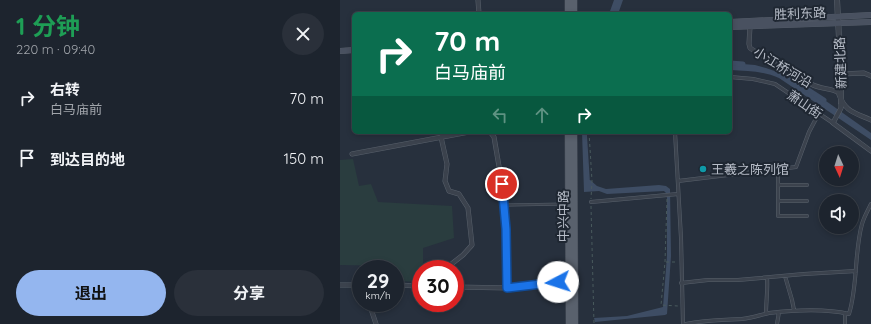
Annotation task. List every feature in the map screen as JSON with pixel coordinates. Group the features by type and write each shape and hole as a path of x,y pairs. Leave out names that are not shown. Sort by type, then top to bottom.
{"main road":[{"path":"568,0 568,12"},
{"path":"574,0 574,12"},
{"name":"胜利东路","path":"732,27 838,20 871,16"},
{"name":"胜利东路","path":"732,22 838,20 871,22"},
{"path":"340,51 352,50"},
{"path":"340,55 352,53"},
{"name":"中兴中路","path":"568,134 569,204 575,324"},
{"name":"中兴中路","path":"569,324 572,280 574,134"}],"street":[{"path":"478,0 479,12"},
{"name":"新建北路","path":"834,122 841,108 841,74 837,0"},
{"name":"小江桥河沿","path":"750,26 750,48 810,84 838,92 841,102 845,108 871,120"},
{"path":"841,74 864,73 871,76"},
{"name":"萧山街","path":"732,77 753,79 775,84 834,122 871,151"},
{"path":"678,181 796,167 809,132 819,113"},
{"path":"352,154 458,134"},
{"path":"492,134 494,137 502,184 506,229 507,288"},
{"path":"676,134 683,324"},
{"path":"441,137 447,164 445,181 449,191 459,194 468,208 472,245 456,260"},
{"path":"778,169 778,216 808,216"},
{"path":"778,185 807,185"},
{"path":"591,202 678,194"},
{"path":"778,201 808,200"},
{"path":"844,324 854,300 859,239 862,224 871,204"},
{"path":"681,283 708,280 856,272"},
{"path":"785,276 794,310"},
{"path":"766,314 766,298 768,292 767,278"},
{"path":"464,287 507,288 572,280"},
{"path":"340,285 352,285"},
{"path":"686,324 701,321 743,319 794,310 834,311 847,314"},
{"path":"373,312 376,324"},
{"path":"777,324 779,312"}],"lane":[{"path":"504,205 569,204"}],"path":[{"path":"589,134 592,181 590,191 594,324"},
{"path":"662,195 662,199 666,199 665,262 661,305 682,305"},
{"path":"665,262 681,262"}],"shaded area":[{"path":"353,159 359,186 371,184 378,202 452,206 454,238 423,248 423,260 412,260 412,282 404,281 404,260 352,260 352,265 340,265 340,160"}],"water":[{"path":"614,0 623,0 619,12 610,12"},
{"path":"732,63 755,65 780,73 826,101 871,133 871,140 779,78 749,71 732,70"},
{"path":"582,134 586,134 589,179 597,186 606,189 659,185 666,186 670,189 671,256 667,314 595,322 594,318 627,316 663,307 667,256 666,193 664,191 607,194 599,191 584,192"}],"waterway":[{"path":"732,63 743,64"},
{"path":"778,73 790,78 824,100"},
{"path":"586,134 589,179"}],"place":[{"name":"王羲之陈列馆","path":"703,169"}],"route":[{"path":"502,184 506,229 507,288 558,282"}]}
